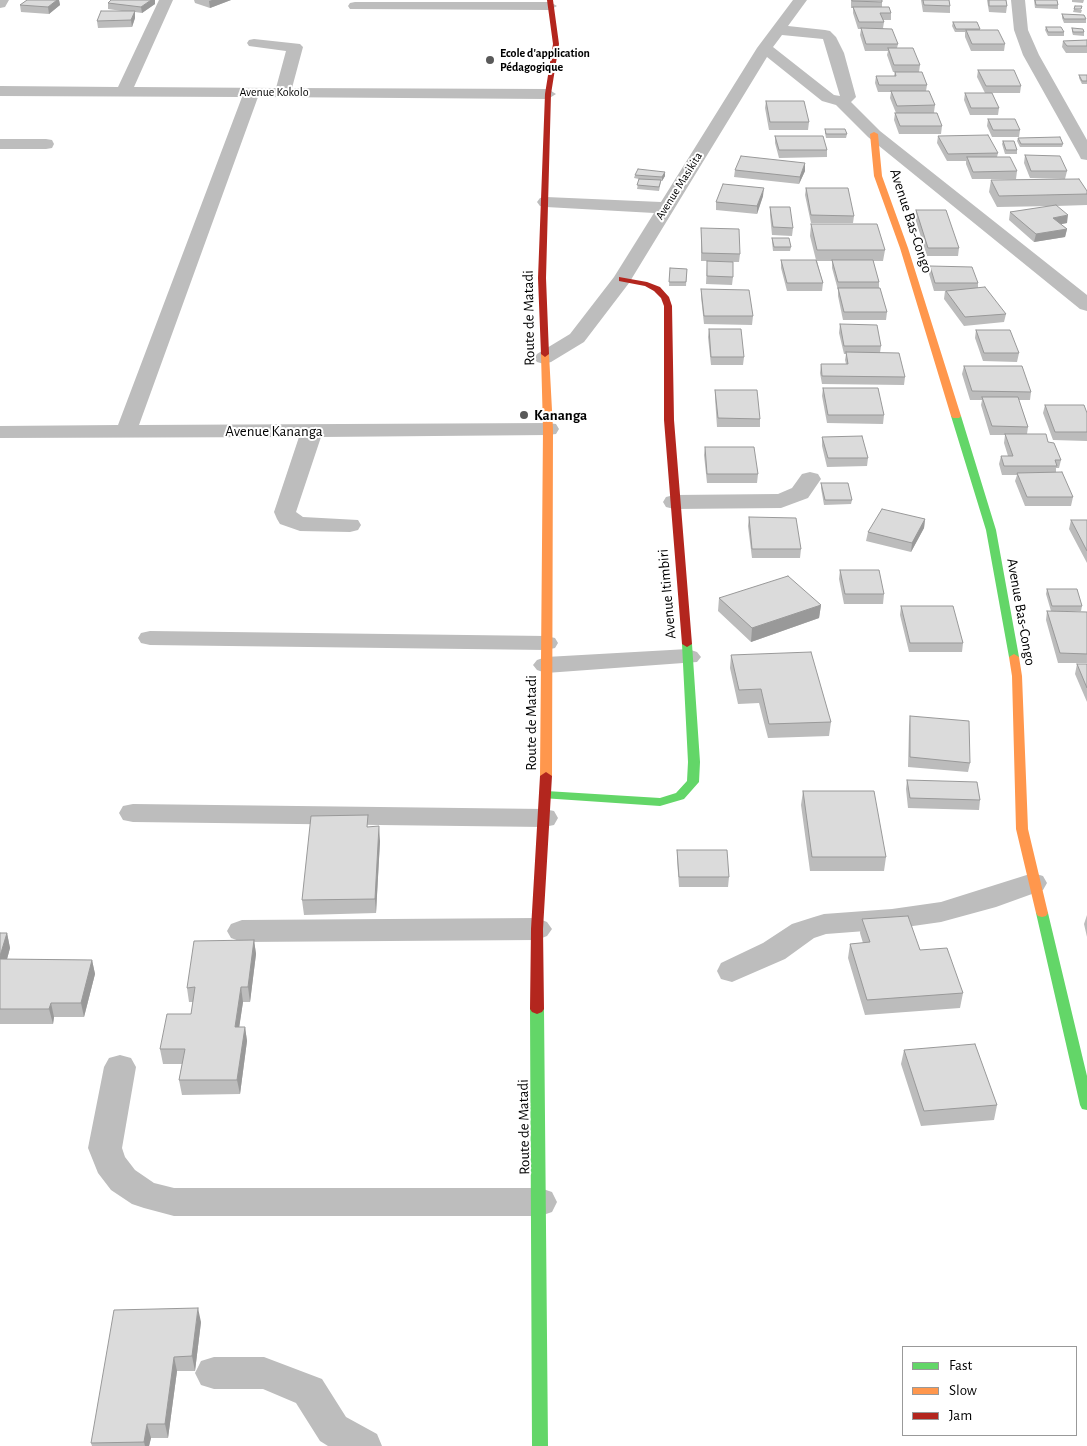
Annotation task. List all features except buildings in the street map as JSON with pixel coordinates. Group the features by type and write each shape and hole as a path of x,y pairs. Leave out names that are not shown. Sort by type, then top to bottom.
{"street":[{"path":"0,4 2,0"},
{"path":"124,91 166,0"},
{"name":"Avenue Masikita","path":"544,358 577,338 622,279 765,48 800,0"},
{"path":"1018,0 1021,30 1030,55 1087,155"},
{"path":"355,6 550,3"},
{"name":"Route de Matadi","path":"540,1446 540,1202 536,929 545,806 548,429 542,278 546,202 548,94 556,44 550,3"},
{"path":"778,30 825,34 828,37 836,53 848,97 842,102"},
{"path":"254,43 295,47 284,92"},
{"path":"765,48 828,98 842,102 874,134 1087,305"},
{"name":"Avenue Kokolo","path":"0,92 548,94"},
{"path":"126,432 252,92"},
{"name":"Avenue Bas-Congo","path":"874,134 878,176 904,248 990,530 1017,676 1022,829 1033,883 1087,1105"},
{"path":"0,144 46,144"},
{"path":"546,202 666,208"},
{"name":"Avenue Itimbiri","path":"545,806 660,802 680,796 693,782 694,762 688,657 674,502 669,420 668,306 665,297 657,289 647,284 622,279"},
{"name":"Avenue Kananga","path":"0,432 548,429"},
{"path":"312,431 285,512 288,519 300,524 350,525"},
{"path":"674,502 781,501 800,493 810,479"},
{"path":"150,638 546,654 688,657"},
{"path":"133,813 545,806"},
{"path":"732,971 774,952 803,931 824,924 892,919 941,912 986,900 1033,883"},
{"path":"242,931 536,929"},
{"path":"120,1067 105,1148 110,1163 123,1180 144,1194 174,1202 540,1202"},
{"path":"214,1373 264,1373 309,1391 333,1429 363,1446"}],"traffic: fast":[{"path":"956,416 991,530 1014,657"},
{"path":"546,795 660,802 680,796 693,782 694,762 687,644"},
{"path":"1042,913 1087,1105"},
{"path":"537,1009 540,1446"}],"traffic: slow":[{"path":"874,134 878,176 904,248 956,416"},
{"path":"545,354 548,429 546,776"},
{"path":"1014,657 1017,676 1022,829 1042,913"}],"traffic: jam":[{"path":"545,354 542,278 548,94 556,44 550,0"},
{"path":"622,279 647,284 657,289 665,297 668,306 669,420 687,644"},
{"path":"537,1009 537,929 546,776"}],"place":[{"name":"Ecole d'application Pédagogique","path":"490,60"},
{"name":"Kananga","path":"524,415"}]}
